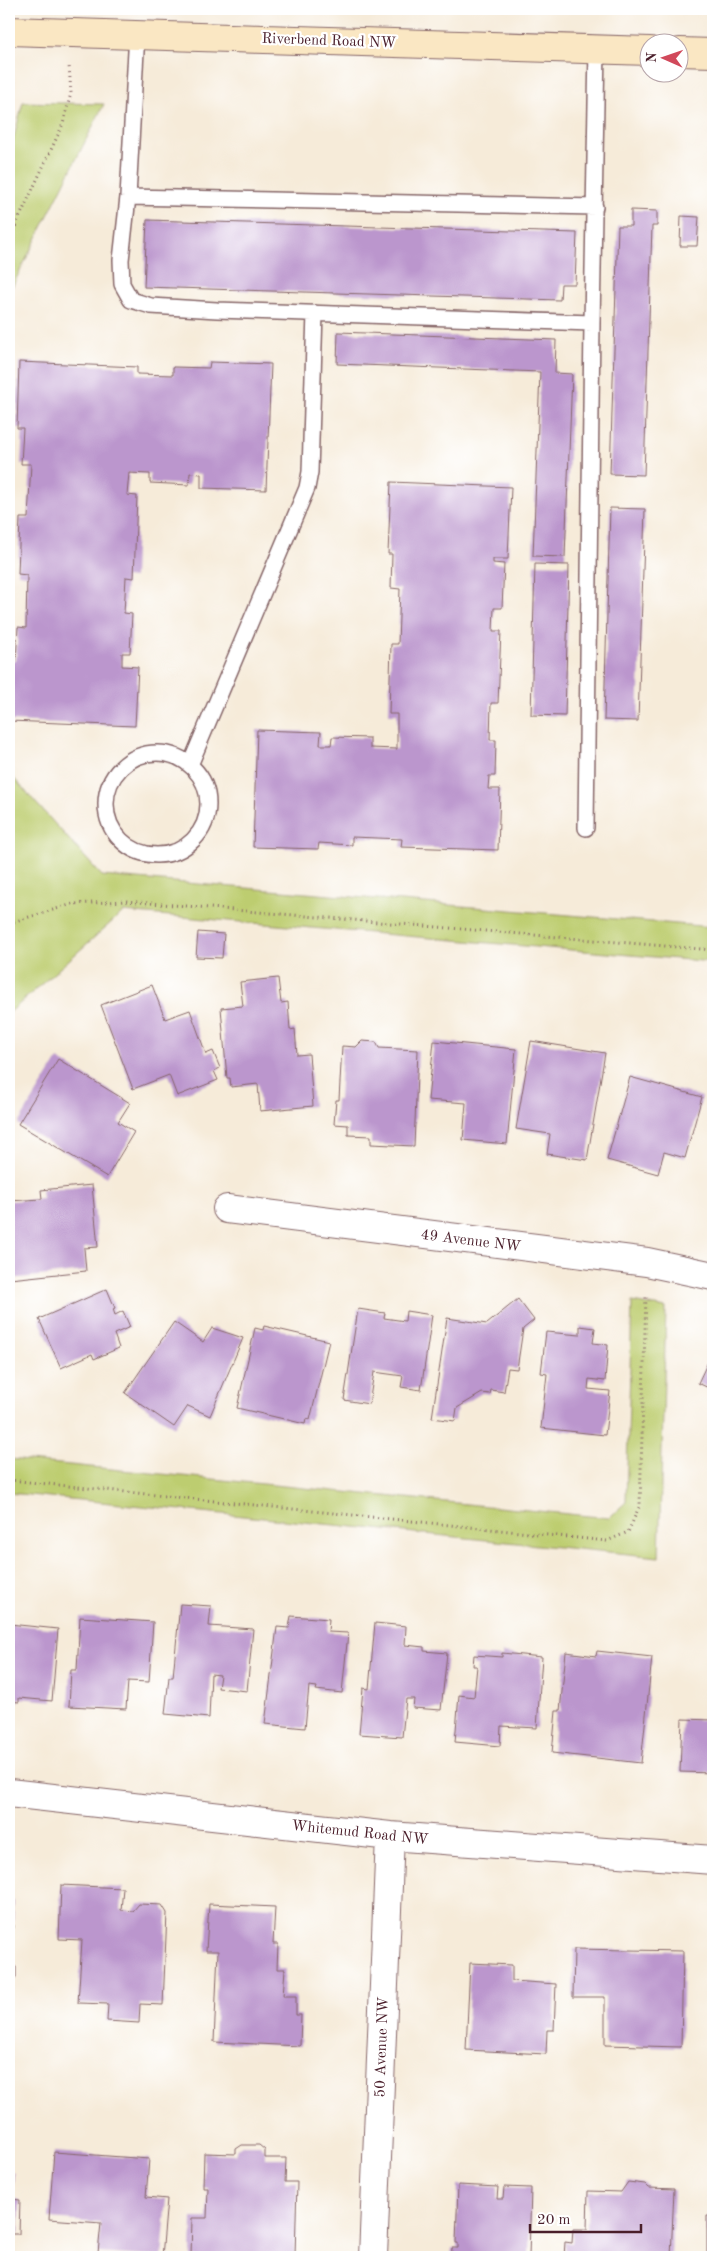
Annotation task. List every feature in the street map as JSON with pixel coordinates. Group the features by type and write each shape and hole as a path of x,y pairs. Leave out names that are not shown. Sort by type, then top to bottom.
{"street":[{"name":"Riverbend Road NW","path":"9,30 640,51"},
{"path":"690,52 713,53"},
{"name":"49 Avenue NW","path":"227,1209 648,1262 713,1276"},
{"name":"Whitemud Road NW","path":"9,1792 390,1836 713,1860"},
{"name":"50 Avenue NW","path":"373,2257 390,1836"}],"lane":[{"path":"136,33 128,197 121,260 122,284 131,300 151,306 592,323"},
{"path":"586,828 597,49"},
{"path":"128,197 595,207"},
{"path":"190,765 307,488 310,472 315,313"},
{"path":"159,753 175,756 190,765 201,778 207,793 208,810 203,826 193,840 179,849 163,854 146,853 131,847 118,836 110,822 106,806 108,789 116,774 127,762 142,755 159,753"}],"path":[{"path":"9,240 63,124 71,93 69,32"},
{"path":"9,924 73,904 126,901 713,950"},
{"path":"9,1480 607,1541 617,1538 628,1532 640,1505 648,1262"}],"green space":[{"path":"23,102 104,104 9,293 9,156"},
{"path":"9,773 102,876 713,927 713,962 123,912 9,1013"},
{"path":"632,1302 666,1308 659,1557 9,1493 9,1459 609,1518 626,1502"}],"building":[{"path":"631,210 657,211 657,226 652,226 644,475 610,474 618,226 631,226"},
{"path":"681,216 699,217 697,246 680,246"},
{"path":"147,220 577,233 575,284 561,284 560,300 144,287"},
{"path":"338,332 556,340 555,373 572,374 565,557 533,556 540,372 337,364"},
{"path":"19,362 137,367 137,374 173,375 173,367 209,368 210,362 271,364 266,490 201,488 201,474 190,473 189,485 150,483 150,474 129,473 127,495 137,496 134,578 126,577 124,613 132,614 130,653 122,653 122,666 138,667 135,726 9,721 11,661 16,661 18,627 26,628 27,575 18,574 20,518 28,518 31,464 21,464 23,428 17,428"},
{"path":"391,482 511,487 508,559 493,559 493,563 504,564 502,608 494,608 493,631 501,631 498,703 491,703 490,740 496,740 495,776 489,776 488,789 500,789 498,850 401,847 402,839 352,837 352,845 319,843 318,849 253,847 257,730 321,732 320,745 331,745 332,737 370,738 370,748 397,749 397,714 389,714 391,644 398,644 400,589 391,588 392,554 388,554"},
{"path":"610,508 645,509 638,721 604,720"},
{"path":"535,564 569,565 565,716 531,715"},
{"path":"198,932 224,934 222,958 196,957"},
{"path":"278,978 281,1003 288,1002 290,1030 295,1029 297,1055 309,1054 313,1106 260,1111 258,1084 231,1087 230,1078 227,1078 221,1008 243,1006 240,982"},
{"path":"152,985 165,1019 190,1010 206,1054 213,1051 220,1068 214,1071 218,1080 177,1096 169,1075 133,1089 101,1005"},
{"path":"362,1041 376,1042 379,1048 418,1050 414,1146 371,1144 371,1136 348,1135 348,1125 334,1124 336,1100 339,1100 342,1046 356,1047"},
{"path":"434,1041 516,1049 507,1144 463,1140 466,1103 428,1100"},
{"path":"531,1041 605,1053 587,1160 547,1154 550,1134 516,1129"},
{"path":"58,1059 130,1103 118,1122 134,1132 107,1177 18,1124"},
{"path":"630,1077 702,1097 685,1158 664,1152 658,1174 607,1160"},
{"path":"92,1185 98,1247 84,1248 86,1271 10,1279 9,1201 42,1199 41,1190"},
{"path":"107,1289 115,1308 113,1309 115,1315 123,1311 130,1327 114,1334 119,1348 94,1359 92,1354 61,1368 39,1319"},
{"path":"518,1299 534,1320 523,1329 517,1369 508,1368 504,1392 491,1390 490,1394 482,1393 457,1408 455,1421 432,1418 447,1318 487,1324"},
{"path":"358,1309 385,1313 384,1318 405,1321 406,1311 432,1315 421,1390 401,1387 403,1376 374,1372 369,1404 344,1400"},
{"path":"174,1322 203,1342 212,1328 243,1338 210,1416 188,1406 174,1427 125,1393"},
{"path":"264,1326 329,1341 310,1420 306,1419 305,1424 237,1408 255,1328 263,1330"},
{"path":"580,1326 595,1328 593,1343 608,1345 605,1381 589,1379 588,1389 610,1391 605,1435 541,1428 547,1374 541,1373 546,1332 580,1335"},
{"path":"713,1351 713,1390 698,1383"},
{"path":"180,1604 211,1606 209,1626 253,1629 247,1691 218,1688 220,1675 211,1674 209,1718 165,1714 169,1677 173,1677"},
{"path":"291,1616 329,1619 328,1632 348,1633 342,1693 316,1690 317,1687 309,1686 305,1728 265,1724 277,1627 289,1628"},
{"path":"80,1617 153,1622 149,1682 128,1681 126,1709 69,1706 71,1670 77,1670"},
{"path":"375,1623 406,1626 405,1645 424,1647 424,1651 447,1653 441,1710 413,1708 414,1699 406,1699 402,1737 359,1734 363,1688 369,1689"},
{"path":"9,1624 58,1629 52,1701 19,1698 19,1702 9,1701"},
{"path":"597,1651 652,1657 641,1763 552,1753 556,1711 560,1711 566,1652 596,1656"},
{"path":"502,1653 542,1657 537,1728 501,1726 500,1746 455,1742 459,1695 474,1697 477,1666 473,1666 474,1655 502,1657"},
{"path":"682,1719 713,1720 713,1773 680,1772"},
{"path":"61,1885 123,1888 121,1910 133,1911 139,1904 162,1905 167,1913 163,2005 140,2004 139,2023 107,2021 108,2004 78,2003 82,1940 59,1939"},
{"path":"9,1901 14,1901 12,1951 9,1950"},
{"path":"209,1904 275,1907 273,1944 278,1944 277,1969 285,1969 283,1996 296,1996 296,2015 301,2015 300,2046 214,2042 218,1951 206,1951"},
{"path":"574,1949 683,1951 681,2047 605,2045 605,1997 573,1997"},
{"path":"9,1960 16,1967 16,1977 9,1985"},
{"path":"470,1963 512,1965 512,1981 556,1984 554,2030 547,2030 546,2054 466,2050"},
{"path":"712,1966 713,2006 710,2006"},
{"path":"242,2145 259,2145 265,2150 265,2158 286,2158 285,2182 297,2182 295,2256 191,2257 192,2218 207,2218 208,2188 203,2188 204,2153 236,2154 236,2149"},
{"path":"54,2152 149,2159 146,2197 167,2199 162,2257 98,2253 101,2223 49,2219"},
{"path":"9,2173 14,2173 12,2199 20,2200 19,2234 9,2234"},
{"path":"628,2182 645,2184 649,2188 674,2189 671,2257 564,2257 565,2242 572,2243 573,2229 587,2229 588,2191 621,2192"},
{"path":"458,2185 498,2187 497,2199 503,2199 504,2187 531,2188 529,2257 451,2257 452,2248 458,2248 458,2243 456,2243"},
{"path":"707,2216 713,2216 713,2257 707,2257"}]}
